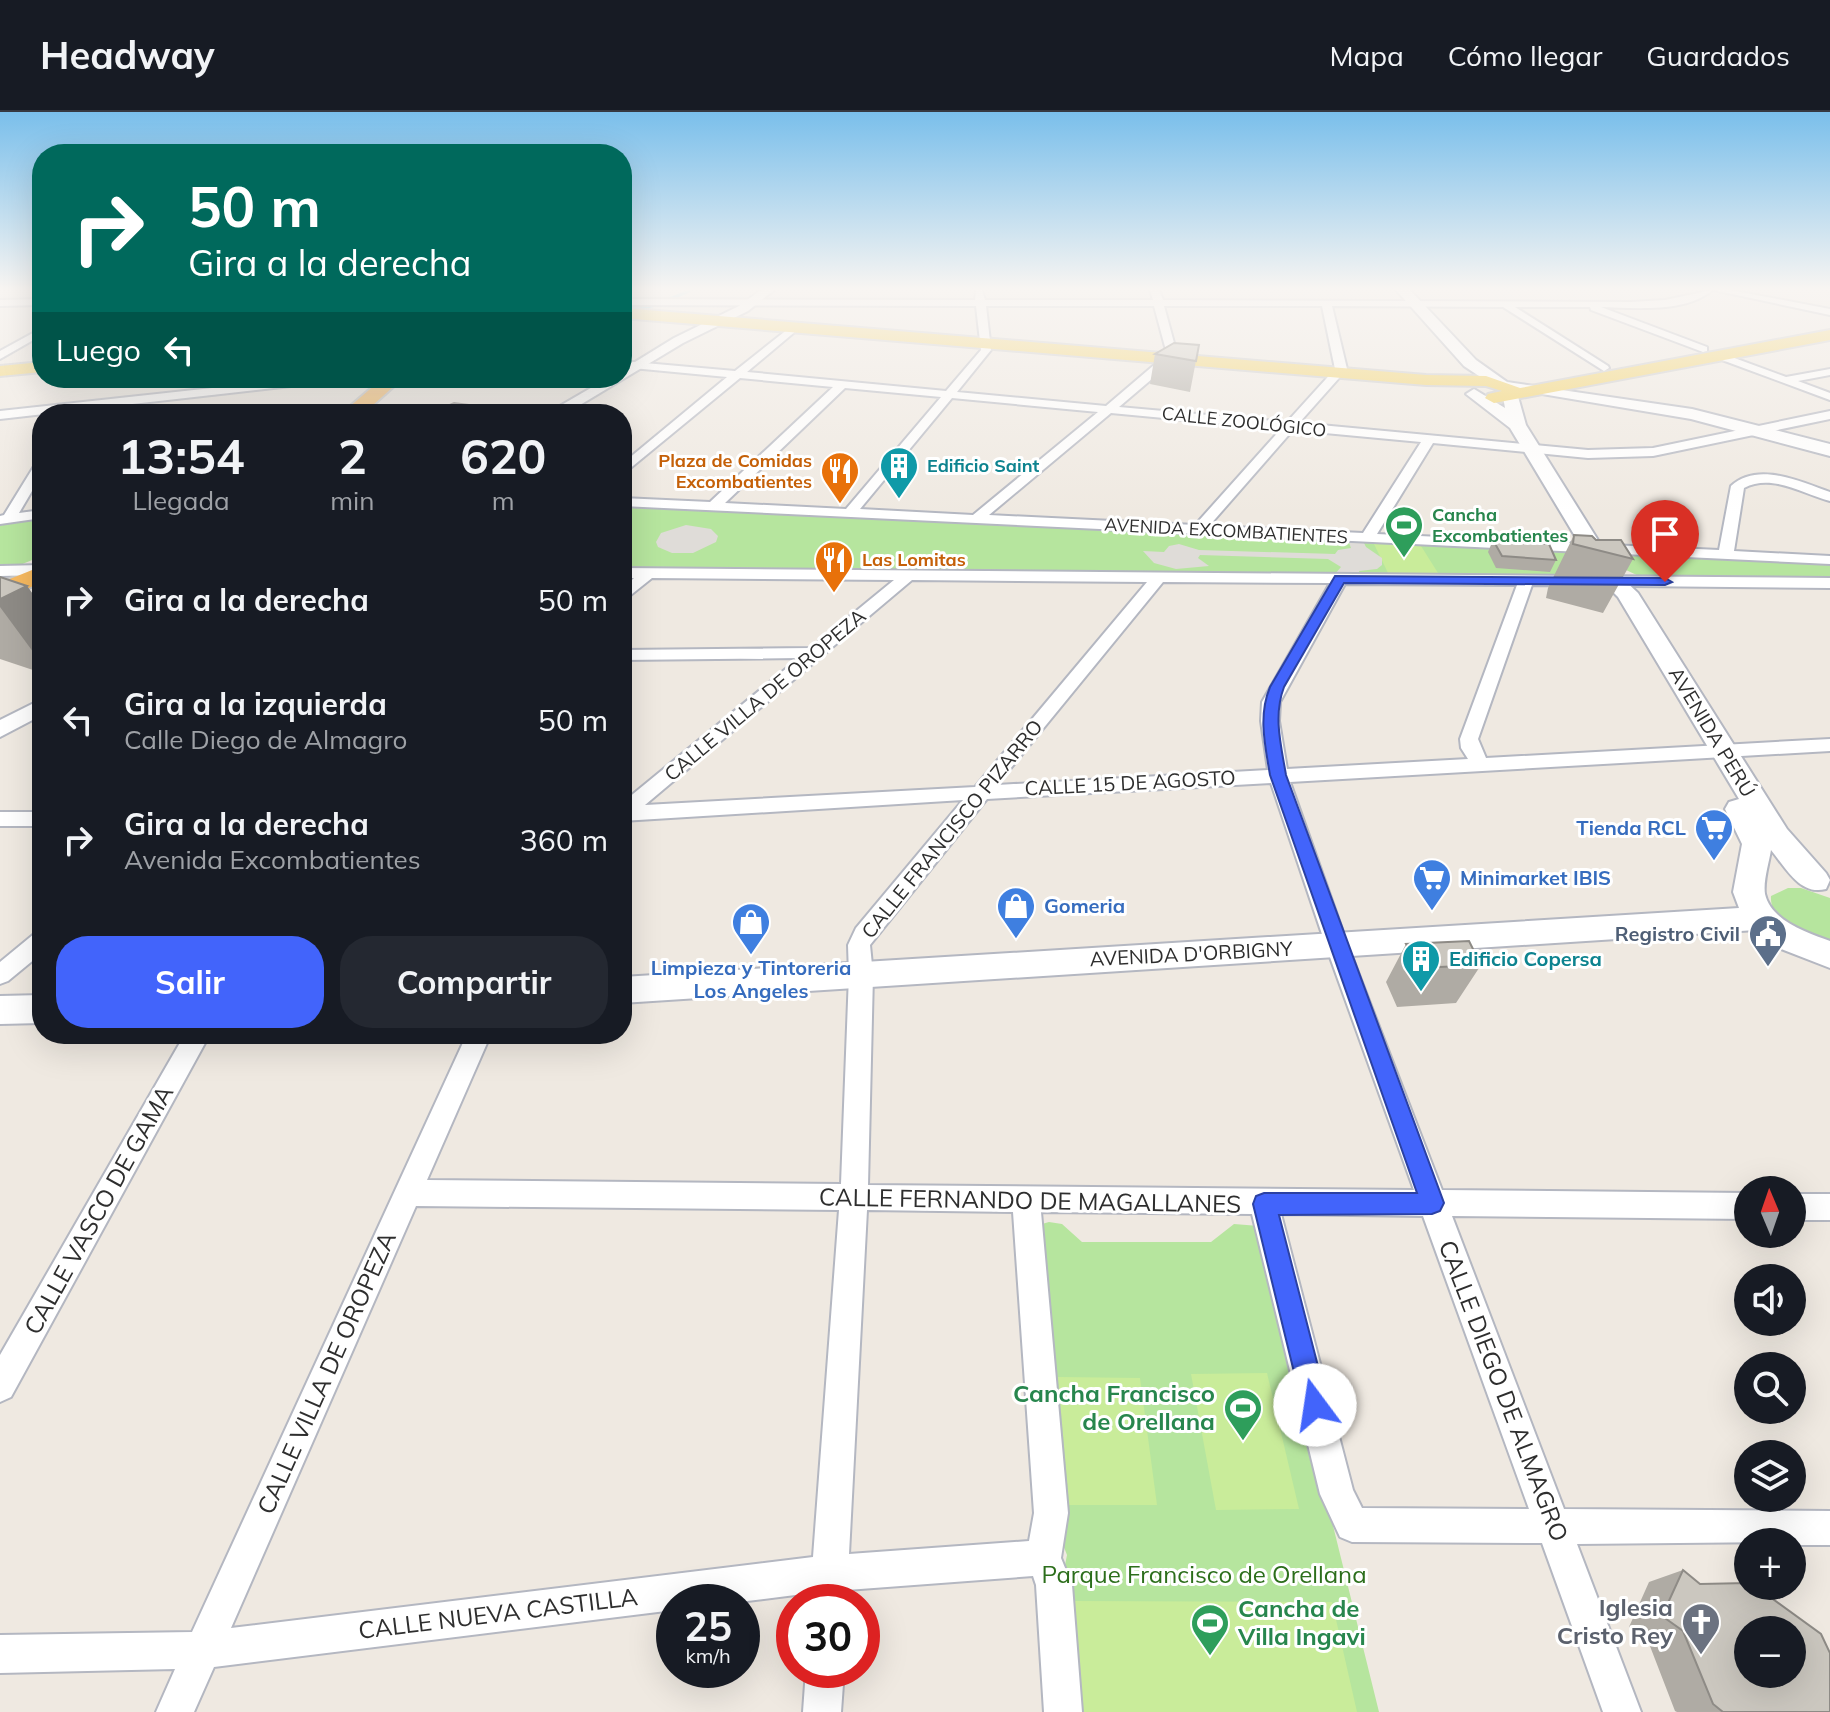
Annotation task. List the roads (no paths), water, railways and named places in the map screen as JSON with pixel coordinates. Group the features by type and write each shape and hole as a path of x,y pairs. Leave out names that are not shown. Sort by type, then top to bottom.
{"highway":[{"path":"363,404 382,388"},
{"path":"383,404 402,388"},
{"path":"0,593 24,571"}],"main road":[{"path":"1197,365 1472,388 1490,398 1505,389 1626,365"},
{"path":"1471,365 1472,388"},
{"path":"1472,365 1505,389 1539,389 1602,399 1759,430 1830,450"},
{"path":"1539,389 1653,365"},
{"path":"0,371 32,368"},
{"path":"1580,381 1602,399"},
{"name":"AVENIDA PERÚ","path":"1472,388 1517,425"},
{"name":"AVENIDA PERÚ","path":"1505,389 1517,425 1613,581 1611,592 1716,752 1787,852 1822,884"},
{"name":"AVENIDA PERÚ","path":"1716,752 1757,844 1756,903"},
{"name":"AVENIDA D'ORBIGNY","path":"632,989 1337,946 1756,903 1760,879 1774,875 1822,884"},
{"path":"1756,903 1783,936 1822,955"},
{"path":"0,1010 32,1009"}],"street":[{"name":"CALLE ZOOLÓGICO","path":"632,365 1532,450 1629,455 1830,415"},
{"path":"632,463 752,365"},
{"path":"850,513 973,365"},
{"path":"976,519 1162,365"},
{"path":"1199,529 1292,427 1341,369 1340,365"},
{"path":"1599,365 1604,368"},
{"path":"1743,365 1830,397"},
{"path":"632,370 640,366"},
{"path":"1786,381 1830,372"},
{"path":"713,507 842,385"},
{"path":"210,397 213,388"},
{"path":"136,404 269,388"},
{"path":"572,404 600,388"},
{"path":"0,415 32,413"},
{"path":"1368,537 1429,440"},
{"path":"4,519 32,478"},
{"path":"1726,554 1738,486 1744,481 1766,479 1830,497"},
{"name":"AVENIDA EXCOMBATIENTES","path":"632,503 1830,560"},
{"path":"4,519 32,515"},
{"path":"632,573 1830,583"},
{"path":"632,588 647,574"},
{"name":"CALLE VILLA DE OROPEZA","path":"632,805 908,576"},
{"name":"CALLE FRANCISCO PIZARRO","path":"829,1584 854,1199 861,975 859,945 864,934 1159,577"},
{"name":"CALLE DIEGO DE ALMAGRO","path":"1340,579 1271,702 1270,721 1278,775 1337,946 1622,1712"},
{"path":"1481,765 1470,748 1469,739 1526,580"},
{"path":"632,655 817,653"},
{"path":"0,730 32,712"},
{"name":"CALLE 15 DE AGOSTO","path":"632,812 982,790 1830,745"},
{"path":"0,819 32,819"},
{"path":"0,975 32,948"},
{"name":"CALLE VASCO DE GAMA","path":"0,1386 192,1044"},
{"name":"CALLE VILLA DE OROPEZA","path":"175,1712 474,1044"},
{"name":"CALLE FERNANDO DE MAGALLANES","path":"407,1193 1264,1204 1734,1206"},
{"path":"1026,1201 1051,1513 1043,1558 1054,1585 1063,1712"},
{"path":"1264,1204 1337,1494 1352,1525 1830,1528"},
{"path":"1806,1207 1830,1207"},
{"name":"CALLE NUEVA CASTILLA","path":"851,1584 1043,1558"},
{"name":"CALLE NUEVA CASTILLA","path":"0,1654 204,1650 776,1592"},
{"path":"822,1712 824,1688"}],"place":[{"name":"Edificio Saint","path":"899,500"},
{"name":"Plaza de Comidas Excombatientes","path":"840,505"},
{"name":"Cancha Excombatientes","path":"1404,559"},
{"name":"Las Lomitas","path":"834,594"},
{"name":"Tienda RCL","path":"1714,862"},
{"name":"Minimarket IBIS","path":"1432,912"},
{"name":"Gomeria","path":"1016,940"},
{"name":"Limpieza y Tintoreria Los Angeles","path":"751,956"},
{"name":"Registro Civil","path":"1768,968"},
{"name":"Edificio Copersa","path":"1421,993"},
{"name":"Cancha Francisco de Orellana","path":"1243,1442"},
{"name":"Iglesia Cristo Rey","path":"1701,1656"},
{"name":"Cancha de Villa Ingavi","path":"1210,1657"}],"park label":[{"name":"Parque Francisco de Orellana","path":"1204,1575"}]}
